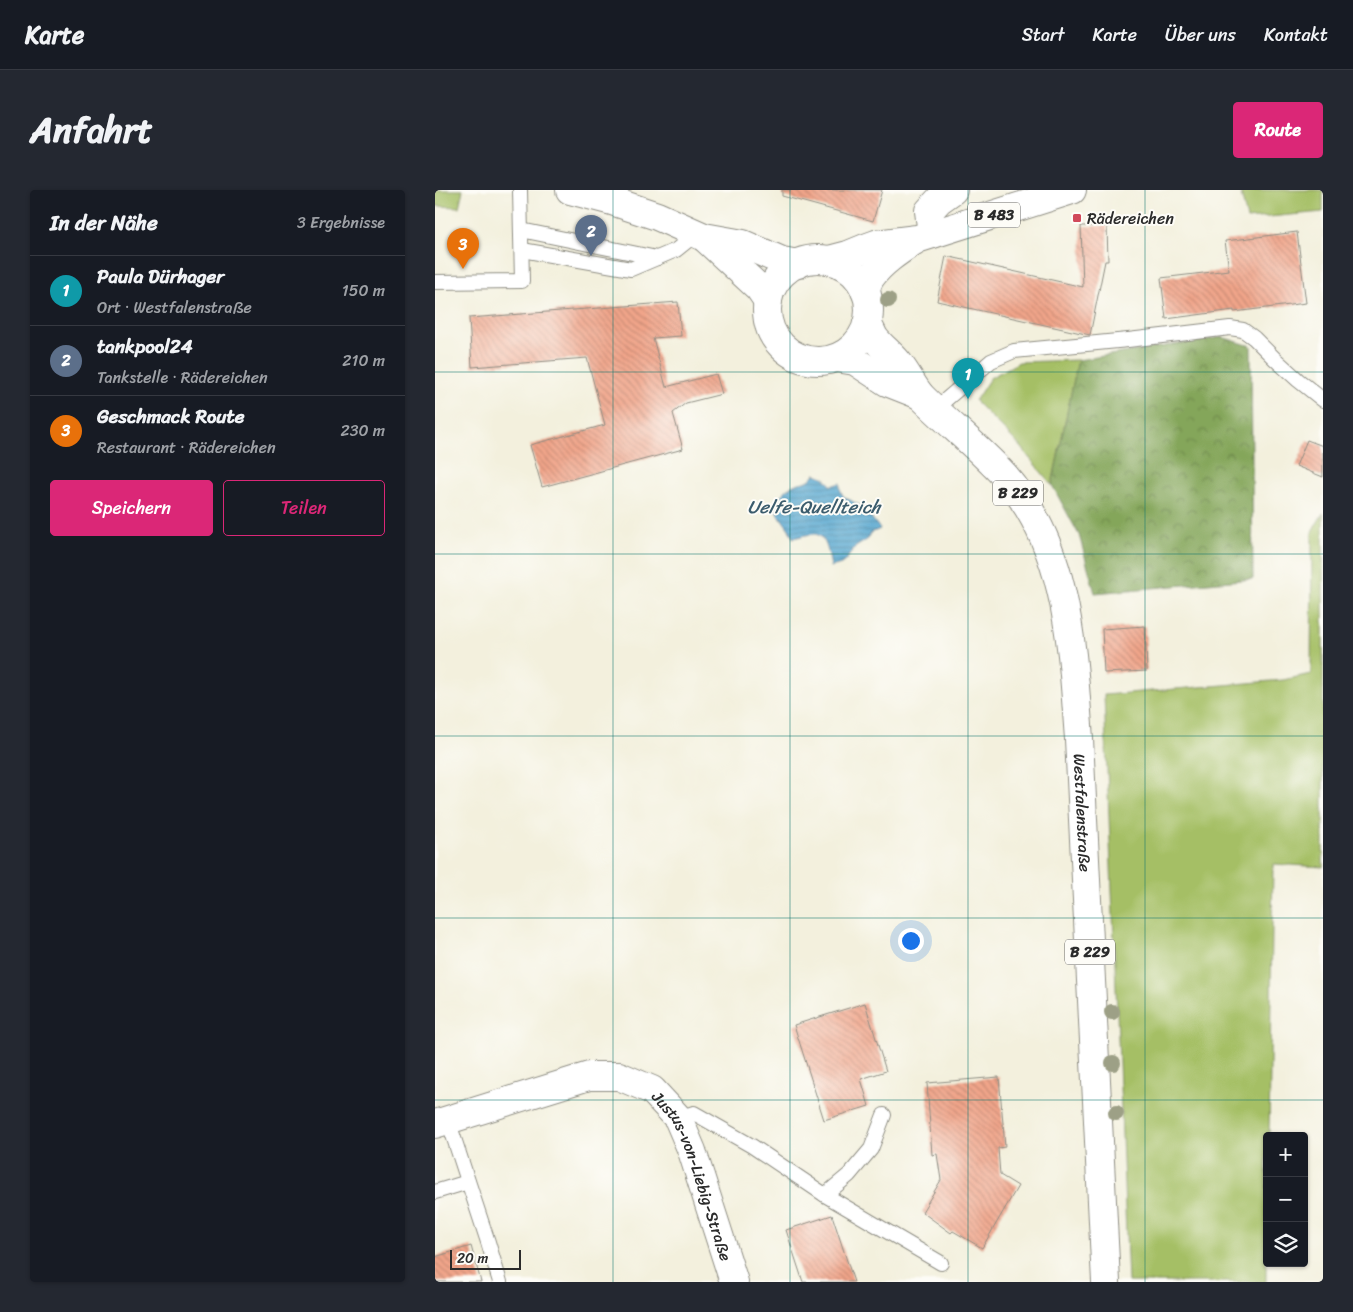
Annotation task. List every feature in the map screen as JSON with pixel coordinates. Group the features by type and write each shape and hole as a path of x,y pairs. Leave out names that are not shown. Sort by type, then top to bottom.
{"main road":[{"path":"570,190 613,201 657,216 700,235 743,244 782,261 798,264"},
{"path":"924,236 929,211 939,200 953,190"},
{"name":"B 483","path":"829,260 876,244 924,236 1072,190"},
{"path":"700,235 759,288 768,301"},
{"name":"B 483","path":"865,291 870,278 880,266 902,249 924,236"},
{"path":"808,260 829,260 851,271 859,281 865,291 869,313 863,335 847,352 837,358 814,361 792,354 775,338 767,314 768,301 772,288 786,270 808,260"},
{"name":"Westfalenstraße","path":"867,324 875,338 900,364 928,402 1004,475 1027,506 1043,534 1055,568 1064,604 1073,665 1079,740 1106,1282"},
{"name":"Westfalenstraße","path":"837,358 855,361 887,382 928,402"},
{"name":"Justus-von-Liebig-Straße","path":"441,1122 589,1076 619,1076 652,1090 679,1118 734,1282"}],"lane":[{"path":"435,282 522,281 520,190"},
{"path":"521,230 657,258"},
{"path":"522,250 631,269 676,250 700,235"},
{"path":"928,402 991,361 1014,351 1230,328 1243,330 1255,338 1286,370 1323,400"},
{"path":"679,1118 694,1113 752,1146 825,1195 941,1262"},
{"path":"825,1195 849,1175 871,1149 883,1115"},
{"path":"441,1122 468,1182 489,1242 500,1282"},
{"path":"435,1192 468,1182"}],"green space":[{"path":"435,190 463,190 459,207 435,206"},
{"path":"1240,190 1323,190 1323,212 1247,219"},
{"path":"1222,337 1251,346 1253,579 1095,593 1079,535 1052,485 1078,360"},
{"path":"1078,360 1052,485 1016,442 975,401 990,378 1019,362"},
{"path":"1323,513 1323,867 1273,864 1269,1132 1263,1132 1263,1267 1266,1267 1266,1282 1128,1282 1104,695 1283,680 1311,674 1312,532"}],"water":[{"name":"Uelfe-Quellteich","path":"815,474 825,478 831,486 840,483 843,496 864,508 880,529 871,533 868,539 854,548 841,564 831,567 827,546 821,537 808,534 793,538 776,511 775,501 784,492 792,486 807,481"}],"building":[{"path":"782,190 882,190 873,221 782,196"},
{"path":"1081,226 1107,226 1108,261 1105,261 1090,335 937,301 946,256 1083,287"},
{"path":"1297,232 1306,303 1166,319 1161,278 1229,270 1225,241"},
{"path":"678,302 681,336 653,338 666,387 716,374 722,394 686,403 673,413 683,449 542,487 530,445 605,425 587,358 472,367 469,318"},
{"path":"1307,440 1323,446 1323,477 1296,466"},
{"path":"1145,626 1147,671 1104,673 1102,629"},
{"path":"865,1003 886,1071 861,1079 869,1106 824,1120 794,1025"},
{"path":"999,1077 1005,1147 998,1148 1000,1175 1018,1186 982,1248 953,1231 951,1233 922,1212 941,1180 937,1154 932,1155 927,1083"},
{"path":"832,1215 854,1282 803,1282 786,1230"},
{"path":"471,1246 481,1282 435,1282 435,1257"}],"place":[{"name":"Rädereichen","path":"1077,218"},
{"name":"tankpool24","path":"591,256"},
{"name":"Geschmack Route","path":"463,269"},
{"name":"Paula Dürhager","path":"968,399"}]}
